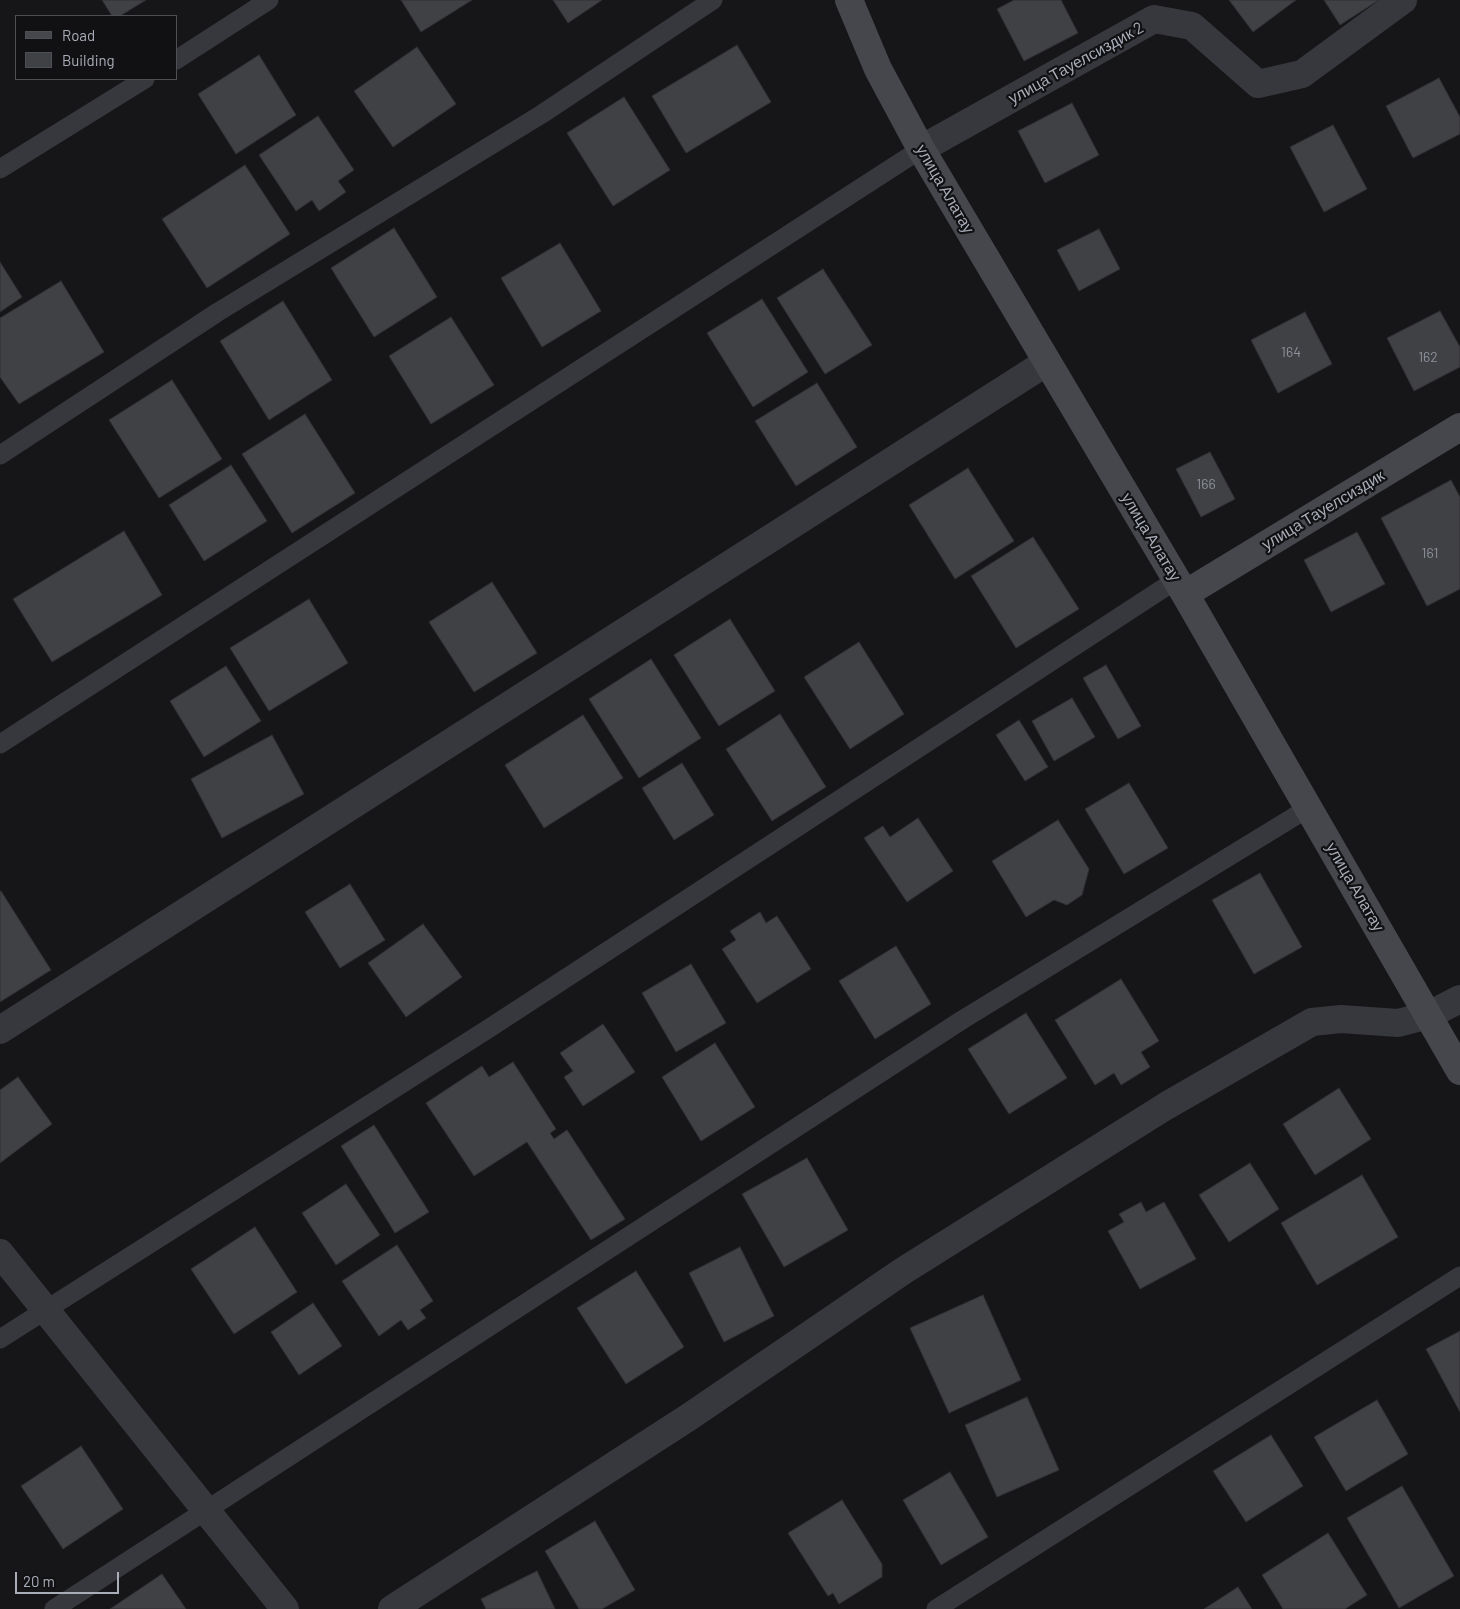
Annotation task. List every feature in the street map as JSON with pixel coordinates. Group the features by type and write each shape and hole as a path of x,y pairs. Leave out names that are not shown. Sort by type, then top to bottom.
{"street":[{"name":"улица Алатау","path":"849,0 878,68 922,150 1310,807 1460,1071"},
{"name":"улица Тауелсиздик 2","path":"922,150 1154,19 1192,26 1258,84 1302,74 1403,0"},
{"path":"0,1030 1047,362"},
{"name":"улица Тауелсиздик","path":"1180,587 1460,427"},
{"path":"392,1609 689,1417 903,1271 1166,1106 1312,1022 1341,1019 1398,1023 1429,1015 1460,999"},
{"path":"0,1253 285,1609"}],"lane":[{"path":"178,59 269,0"},
{"path":"0,455 218,312 542,114 713,0"},
{"path":"0,169 144,80"},
{"path":"0,744 922,150"},
{"path":"0,1339 1180,587"},
{"path":"54,1609 962,1020 1310,807"},
{"path":"936,1609 1460,1276"}],"building":[{"path":"102,0 146,0 122,15 111,15"},
{"path":"401,0 472,0 421,32"},
{"path":"553,0 602,0 568,23"},
{"path":"1014,0 1061,0 1078,33 1024,61 997,9"},
{"path":"1229,0 1296,0 1253,32"},
{"path":"1324,0 1379,0 1340,25"},
{"path":"737,45 771,102 686,153 652,96"},
{"path":"417,47 456,104 393,147 354,91"},
{"path":"259,55 296,115 236,154 198,94"},
{"path":"1439,78 1460,117 1460,134 1413,158 1386,106"},
{"path":"624,97 670,170 613,206 567,133"},
{"path":"1072,103 1099,155 1045,183 1018,131"},
{"path":"318,116 354,170 338,181 346,192 319,211 312,200 296,211 259,155"},
{"path":"1333,125 1367,189 1324,212 1290,147"},
{"path":"245,165 290,234 207,288 162,219"},
{"path":"394,228 437,297 374,337 331,268"},
{"path":"1099,229 1120,269 1079,291 1057,250"},
{"path":"560,243 601,311 542,347 501,278"},
{"path":"0,262 22,297 0,312"},
{"path":"823,269 872,345 825,374 777,298"},
{"path":"61,281 104,352 19,404 0,377 0,318"},
{"path":"762,299 808,372 753,407 707,333"},
{"path":"283,301 332,380 269,420 220,341"},
{"path":"1440,311 1460,347 1460,367 1414,391 1387,338"},
{"path":"1305,312 1332,364 1278,393 1251,340"},
{"path":"451,317 494,385 431,424 389,356"},
{"path":"172,380 222,459 159,498 109,420"},
{"path":"817,383 857,447 796,486 755,421"},
{"path":"305,414 355,493 292,533 242,454"},
{"path":"1210,452 1235,499 1201,517 1176,469"},
{"path":"231,465 267,521 204,561 169,505"},
{"path":"968,468 1014,541 955,579 909,505"},
{"path":"1451,480 1460,497 1460,589 1427,606 1381,518"},
{"path":"124,531 162,595 52,662 13,599"},
{"path":"1357,532 1385,584 1331,612 1304,560"},
{"path":"1033,537 1079,609 1016,648 971,576"},
{"path":"492,582 537,653 474,692 429,622"},
{"path":"309,599 348,663 269,711 230,648"},
{"path":"730,619 775,691 719,726 674,655"},
{"path":"859,642 904,714 850,749 804,677"},
{"path":"651,659 701,738 639,778 589,699"},
{"path":"1106,665 1141,726 1118,739 1083,678"},
{"path":"226,666 261,721 204,757 170,701"},
{"path":"1072,698 1095,737 1054,761 1032,721"},
{"path":"780,714 826,787 772,821 726,749"},
{"path":"583,715 623,778 544,828 505,765"},
{"path":"1019,720 1048,767 1025,781 996,735"},
{"path":"272,735 304,794 222,838 191,779"},
{"path":"682,763 714,815 674,840 642,788"},
{"path":"1129,783 1168,848 1124,874 1085,809"},
{"path":"918,818 953,871 907,902 864,838 883,826 890,837"},
{"path":"1058,820 1089,869 1082,895 1067,905 1054,900 1026,917 992,861"},
{"path":"1260,873 1302,947 1254,974 1212,900"},
{"path":"350,884 385,940 340,968 305,912"},
{"path":"0,892 51,970 0,1002"},
{"path":"760,912 766,923 777,916 811,969 757,1003 722,949 736,940 730,931"},
{"path":"423,924 462,977 406,1017 368,963"},
{"path":"896,946 931,1004 875,1039 839,981"},
{"path":"691,964 726,1023 676,1052 642,993"},
{"path":"1121,979 1159,1041 1141,1052 1150,1067 1121,1085 1114,1073 1095,1085 1055,1020"},
{"path":"1026,1013 1067,1078 1009,1114 968,1049"},
{"path":"603,1024 635,1072 583,1106 564,1077 573,1071 560,1053"},
{"path":"715,1043 755,1107 701,1141 662,1077"},
{"path":"513,1062 556,1129 550,1133 554,1139 567,1130 625,1219 591,1240 527,1142 474,1176 426,1103 482,1066 489,1077"},
{"path":"18,1077 52,1124 0,1163 0,1090"},
{"path":"1339,1088 1371,1139 1315,1175 1283,1124"},
{"path":"374,1125 429,1212 395,1233 341,1146"},
{"path":"807,1158 848,1230 784,1267 742,1194"},
{"path":"1250,1163 1279,1209 1229,1242 1199,1195"},
{"path":"1362,1175 1398,1237 1317,1285 1281,1223"},
{"path":"346,1184 380,1235 336,1265 302,1213"},
{"path":"1141,1202 1146,1212 1164,1202 1196,1259 1140,1289 1108,1231 1124,1222 1119,1214"},
{"path":"255,1227 297,1292 234,1334 191,1269"},
{"path":"397,1245 433,1301 420,1310 426,1318 408,1330 401,1320 379,1336 342,1281"},
{"path":"740,1247 774,1316 724,1342 689,1273"},
{"path":"636,1271 684,1347 626,1384 577,1308"},
{"path":"983,1295 1021,1380 949,1413 910,1328"},
{"path":"313,1303 342,1346 299,1375 271,1332"},
{"path":"1460,1331 1460,1412 1426,1349"},
{"path":"1027,1397 1059,1470 997,1497 965,1425"},
{"path":"1377,1400 1408,1454 1346,1491 1314,1437"},
{"path":"1271,1435 1303,1486 1246,1522 1213,1471"},
{"path":"81,1446 123,1509 63,1549 21,1486"},
{"path":"950,1472 988,1537 941,1565 903,1500"},
{"path":"1402,1486 1454,1576 1399,1608 1347,1518"},
{"path":"842,1500 882,1564 882,1577 839,1604 833,1593 828,1596 788,1533"},
{"path":"595,1521 635,1590 602,1609 579,1609 545,1551"},
{"path":"1328,1533 1367,1595 1345,1609 1283,1609 1262,1575"},
{"path":"537,1571 555,1609 486,1609 481,1599"},
{"path":"162,1574 186,1609 110,1609"},
{"path":"1238,1587 1252,1609 1204,1609"}]}
